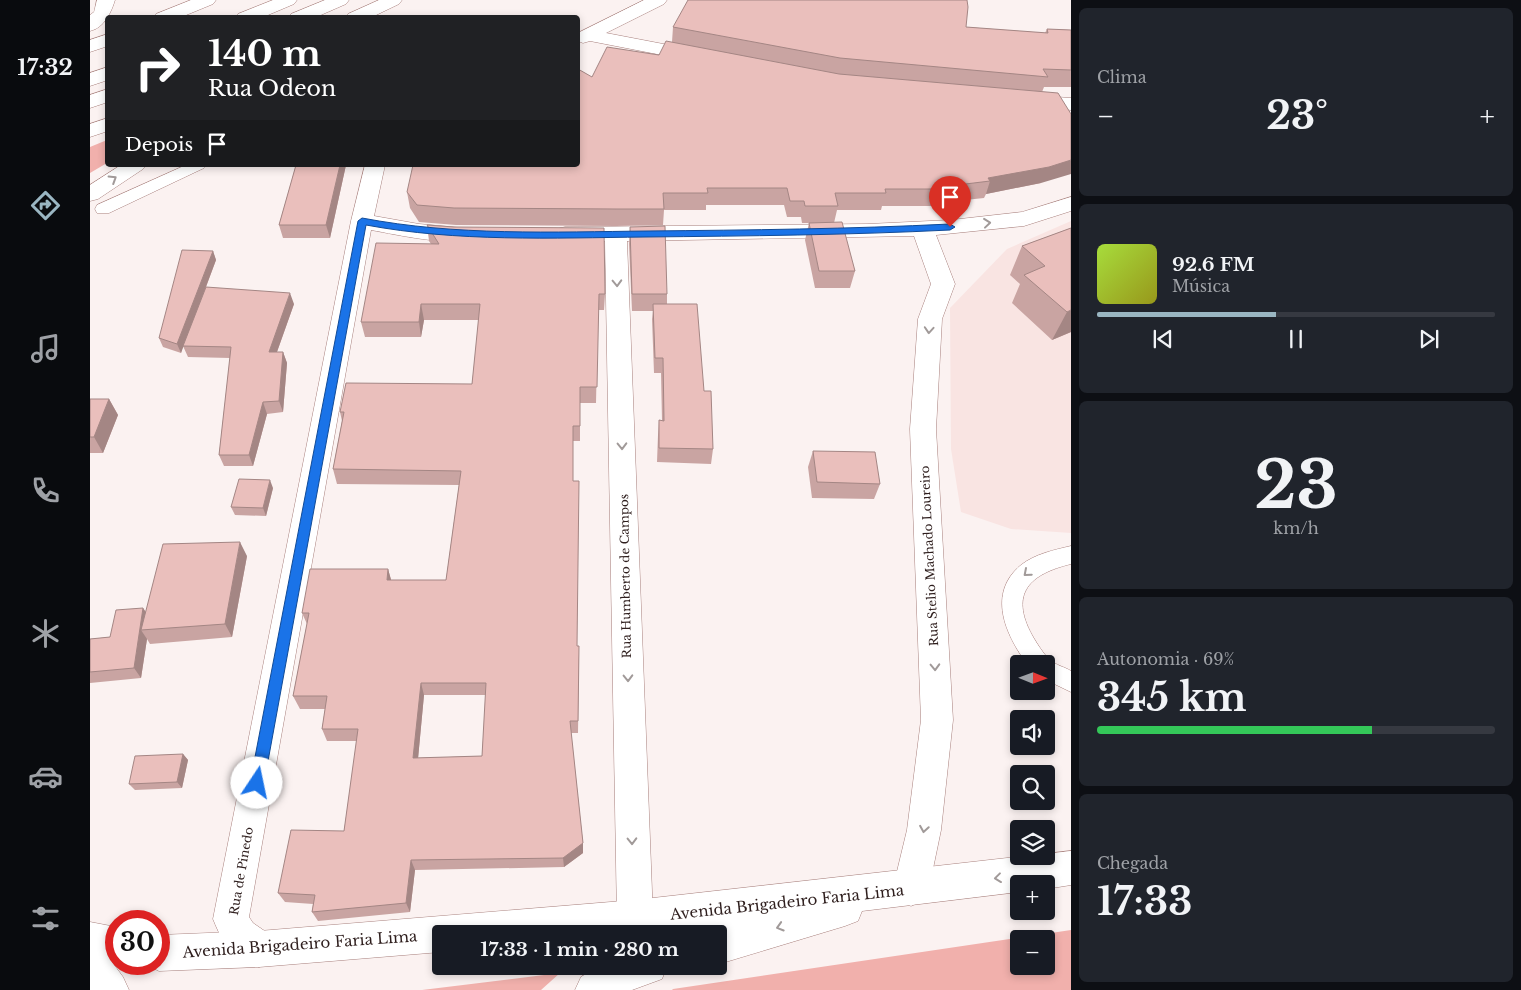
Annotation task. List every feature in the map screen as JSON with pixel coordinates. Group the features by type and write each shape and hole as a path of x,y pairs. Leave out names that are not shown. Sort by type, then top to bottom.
{"main road":[{"path":"90,26 102,13 106,0"},
{"path":"170,15 207,0"},
{"path":"251,15 288,0"},
{"path":"304,15 340,0"},
{"path":"360,15 393,0"},
{"path":"377,15 400,0"},
{"path":"583,37 658,0"},
{"path":"583,37 712,59"},
{"path":"90,46 105,40"},
{"path":"90,80 105,74"},
{"path":"90,102 105,96"},
{"path":"1013,100 1071,104"},
{"path":"90,131 105,125"},
{"path":"96,201 134,167"},
{"name":"Rua de Pinedo","path":"259,949 240,936 231,919 374,167"},
{"path":"541,234 616,235 868,231 922,228 1024,219 1071,204"},
{"path":"362,221 419,231 484,234"},
{"name":"Rua Stelio Machado Loureiro","path":"911,888 924,830 937,720 923,429 930,319 943,284 922,228"},
{"name":"Rua Humberto de Campos","path":"616,235 635,918"},
{"name":"Avenida Brigadeiro Faria Lima","path":"551,925 635,918 911,888 1068,867"},
{"path":"727,944 911,888"},
{"name":"Avenida Brigadeiro Faria Lima","path":"170,952 259,949 432,935"},
{"path":"90,940 105,943"},
{"path":"90,964 110,990"},
{"path":"594,990 621,975"}],"lane":[{"path":"96,201 193,167"},
{"path":"1032,655 1025,646 1014,624 1011,605 1014,587 1025,572 1046,560 1071,555"},
{"path":"1055,674 1071,682"}],"shaded area":[{"path":"105,141 105,164 90,173 90,147"},
{"path":"1071,221 1071,533 1011,529 961,512 951,449 950,308 1007,249"},
{"path":"1071,930 1071,990 672,990 1010,939 1010,975 1055,975 1055,932"},
{"path":"544,975 558,975 541,990 422,990"}],"building":[{"path":"688,0 967,0 966,27 1048,33 1047,29 1071,30 1071,70 1043,69 1048,77 840,58 673,27"},
{"path":"666,41 839,74 1058,93 1071,114 1071,160 1049,167 988,178 990,181 941,187 942,189 885,189 886,193 835,193 838,206 805,206 804,201 790,201 787,188 707,188 708,193 663,193 664,209 454,208 417,205 407,192 413,167 580,167 580,70 592,77 607,47 659,55"},
{"path":"295,167 340,167 326,225 279,225"},
{"path":"842,222 855,271 819,271 809,223"},
{"path":"427,225 454,227 604,228 605,294 599,294 597,387 580,387 580,426 573,426 573,481 579,481 577,646 579,646 578,721 570,721 583,843 563,858 411,860 406,903 312,912 315,895 278,893 291,830 344,831 358,729 322,729 327,696 293,696 309,613 302,613 310,569 388,569 387,580 446,580 461,471 333,469 344,412 340,412 346,383 472,384 480,304 421,304 419,322 361,322 376,243 439,244","holes":["421,683 486,683 482,756 413,758"]},
{"path":"665,226 667,294 632,294 630,227"},
{"path":"1071,228 1071,310 1067,312 1024,275 1045,266 1022,246"},
{"path":"182,250 213,251 177,344 159,338"},
{"path":"206,287 290,293 269,352 283,352 279,401 263,402 249,455 219,455 231,347 183,346"},
{"path":"653,304 697,304 704,391 711,391 713,449 659,448 659,420 664,421 663,358 655,358"},
{"path":"90,399 109,399 94,437 90,437"},
{"path":"813,451 875,452 880,484 817,482"},
{"path":"239,479 270,480 263,508 231,507"},
{"path":"240,542 225,624 141,630 163,544"},
{"path":"143,608 134,668 90,672 90,639 110,637 116,610"},
{"path":"183,754 177,782 129,784 135,756"}],"route":[{"path":"257,783 362,221 406,230 456,234 616,235 868,231 950,227"}]}
